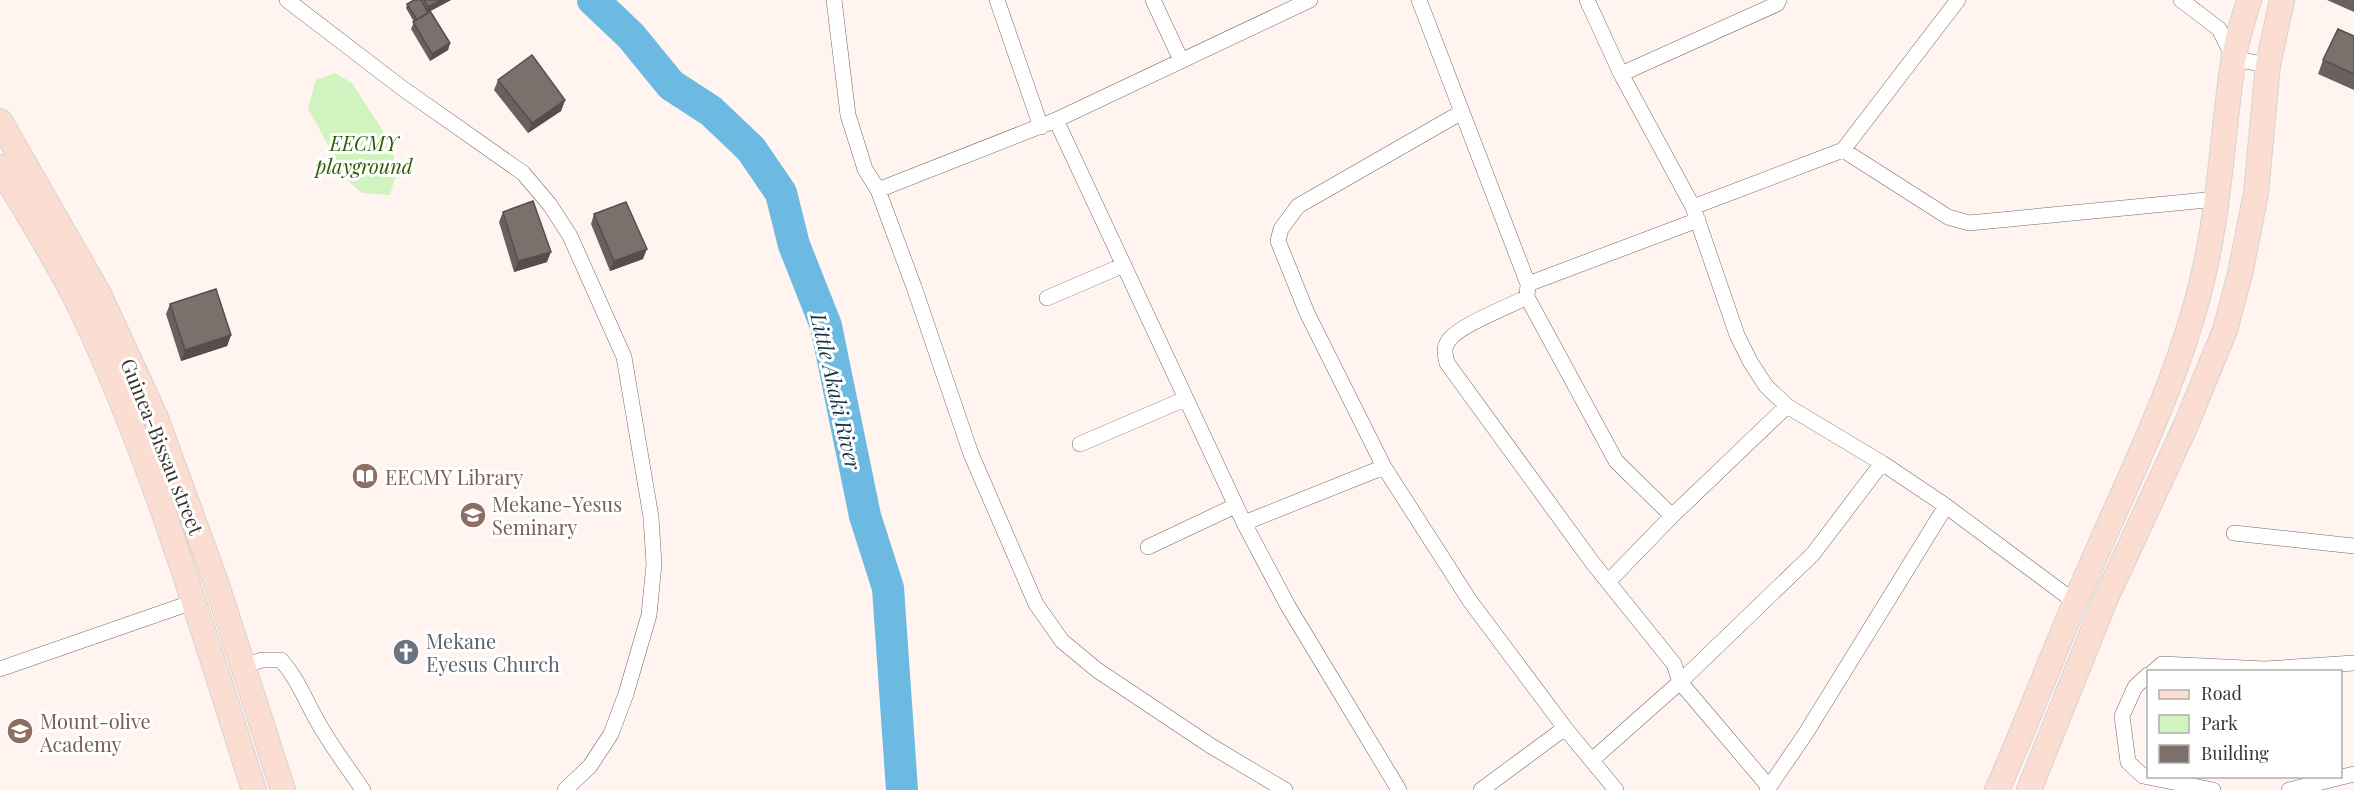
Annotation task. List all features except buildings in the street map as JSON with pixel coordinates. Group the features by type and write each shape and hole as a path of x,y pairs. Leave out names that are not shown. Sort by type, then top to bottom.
{"main road":[{"path":"1997,790 2075,602 2154,423 2189,327 2205,268 2217,199 2234,59 2249,0"},
{"path":"2029,790 2106,598 2186,425 2225,330 2240,274 2256,193 2268,65 2282,0"},
{"name":"Guinea-Bissau street","path":"0,121 99,294 148,398 212,572 283,790"},
{"path":"0,167 80,307 130,422 194,602 255,790"}],"street":[{"path":"287,0 402,88 523,173 550,205 570,236 624,357 651,517 654,564 649,615 626,694 611,734 590,766 565,790"},
{"path":"834,0 848,115 865,169 878,190 971,454 1036,604 1062,641 1097,670 1211,746 1285,790"},
{"path":"997,0 1041,127"},
{"path":"1153,0 1181,60"},
{"path":"878,190 1041,127 1310,0"},
{"path":"1419,0 1528,291 1616,461 1672,516"},
{"path":"1587,0 1621,75 1696,214 1737,335 1766,386 1787,406 1882,463 1946,506 2075,602"},
{"path":"1621,75 1777,4 1779,0"},
{"path":"1946,506 1806,733 1768,788 1680,682 1674,664 1608,582 1447,363 1444,352 1447,342 1457,332 1528,291 1696,214 1844,150 1958,0"},
{"path":"2181,0 2219,29 2234,59 2268,65"},
{"path":"1462,112 1298,207 1281,229 1278,241 1307,313 1384,467 1470,601 1565,728 1616,790"},
{"path":"1056,120 1244,524 1288,606 1399,790"},
{"path":"1844,150 1948,217 1969,223 2217,199"},
{"path":"1047,298 1124,266"},
{"path":"1080,444 1185,399"},
{"path":"1608,582 1672,516 1787,406"},
{"path":"1592,760 1680,682 1813,554 1882,463"},
{"path":"1244,524 1384,467"},
{"path":"1148,547 1235,506"},
{"path":"2234,533 2354,546"},
{"path":"0,669 194,602"},
{"path":"243,666 262,660 280,660 293,674 338,756 363,790"},
{"path":"2155,670 2162,664 2265,669 2354,663"},
{"path":"2147,676 2135,687 2122,716 2128,762 2143,776 2147,777"},
{"path":"1480,790 1565,728"},
{"path":"2153,778 2213,790"},
{"path":"2289,790 2338,778"}],"green space":[{"name":"EECMY playground","path":"335,73 352,83 392,145 396,174 390,195 362,193 347,180 308,108 316,80"}],"waterway":[{"name":"Little Akaki River","path":"593,0 631,36 671,85 711,111 751,149 781,193 794,245 826,326 865,516 888,588 902,790"}],"place":[{"name":"EECMY Library","path":"365,476"},
{"name":"Mekane-Yesus Seminary","path":"473,515"},
{"name":"Mekane Eyesus Church","path":"406,652"},
{"name":"Mount-olive Academy","path":"20,731"}]}
